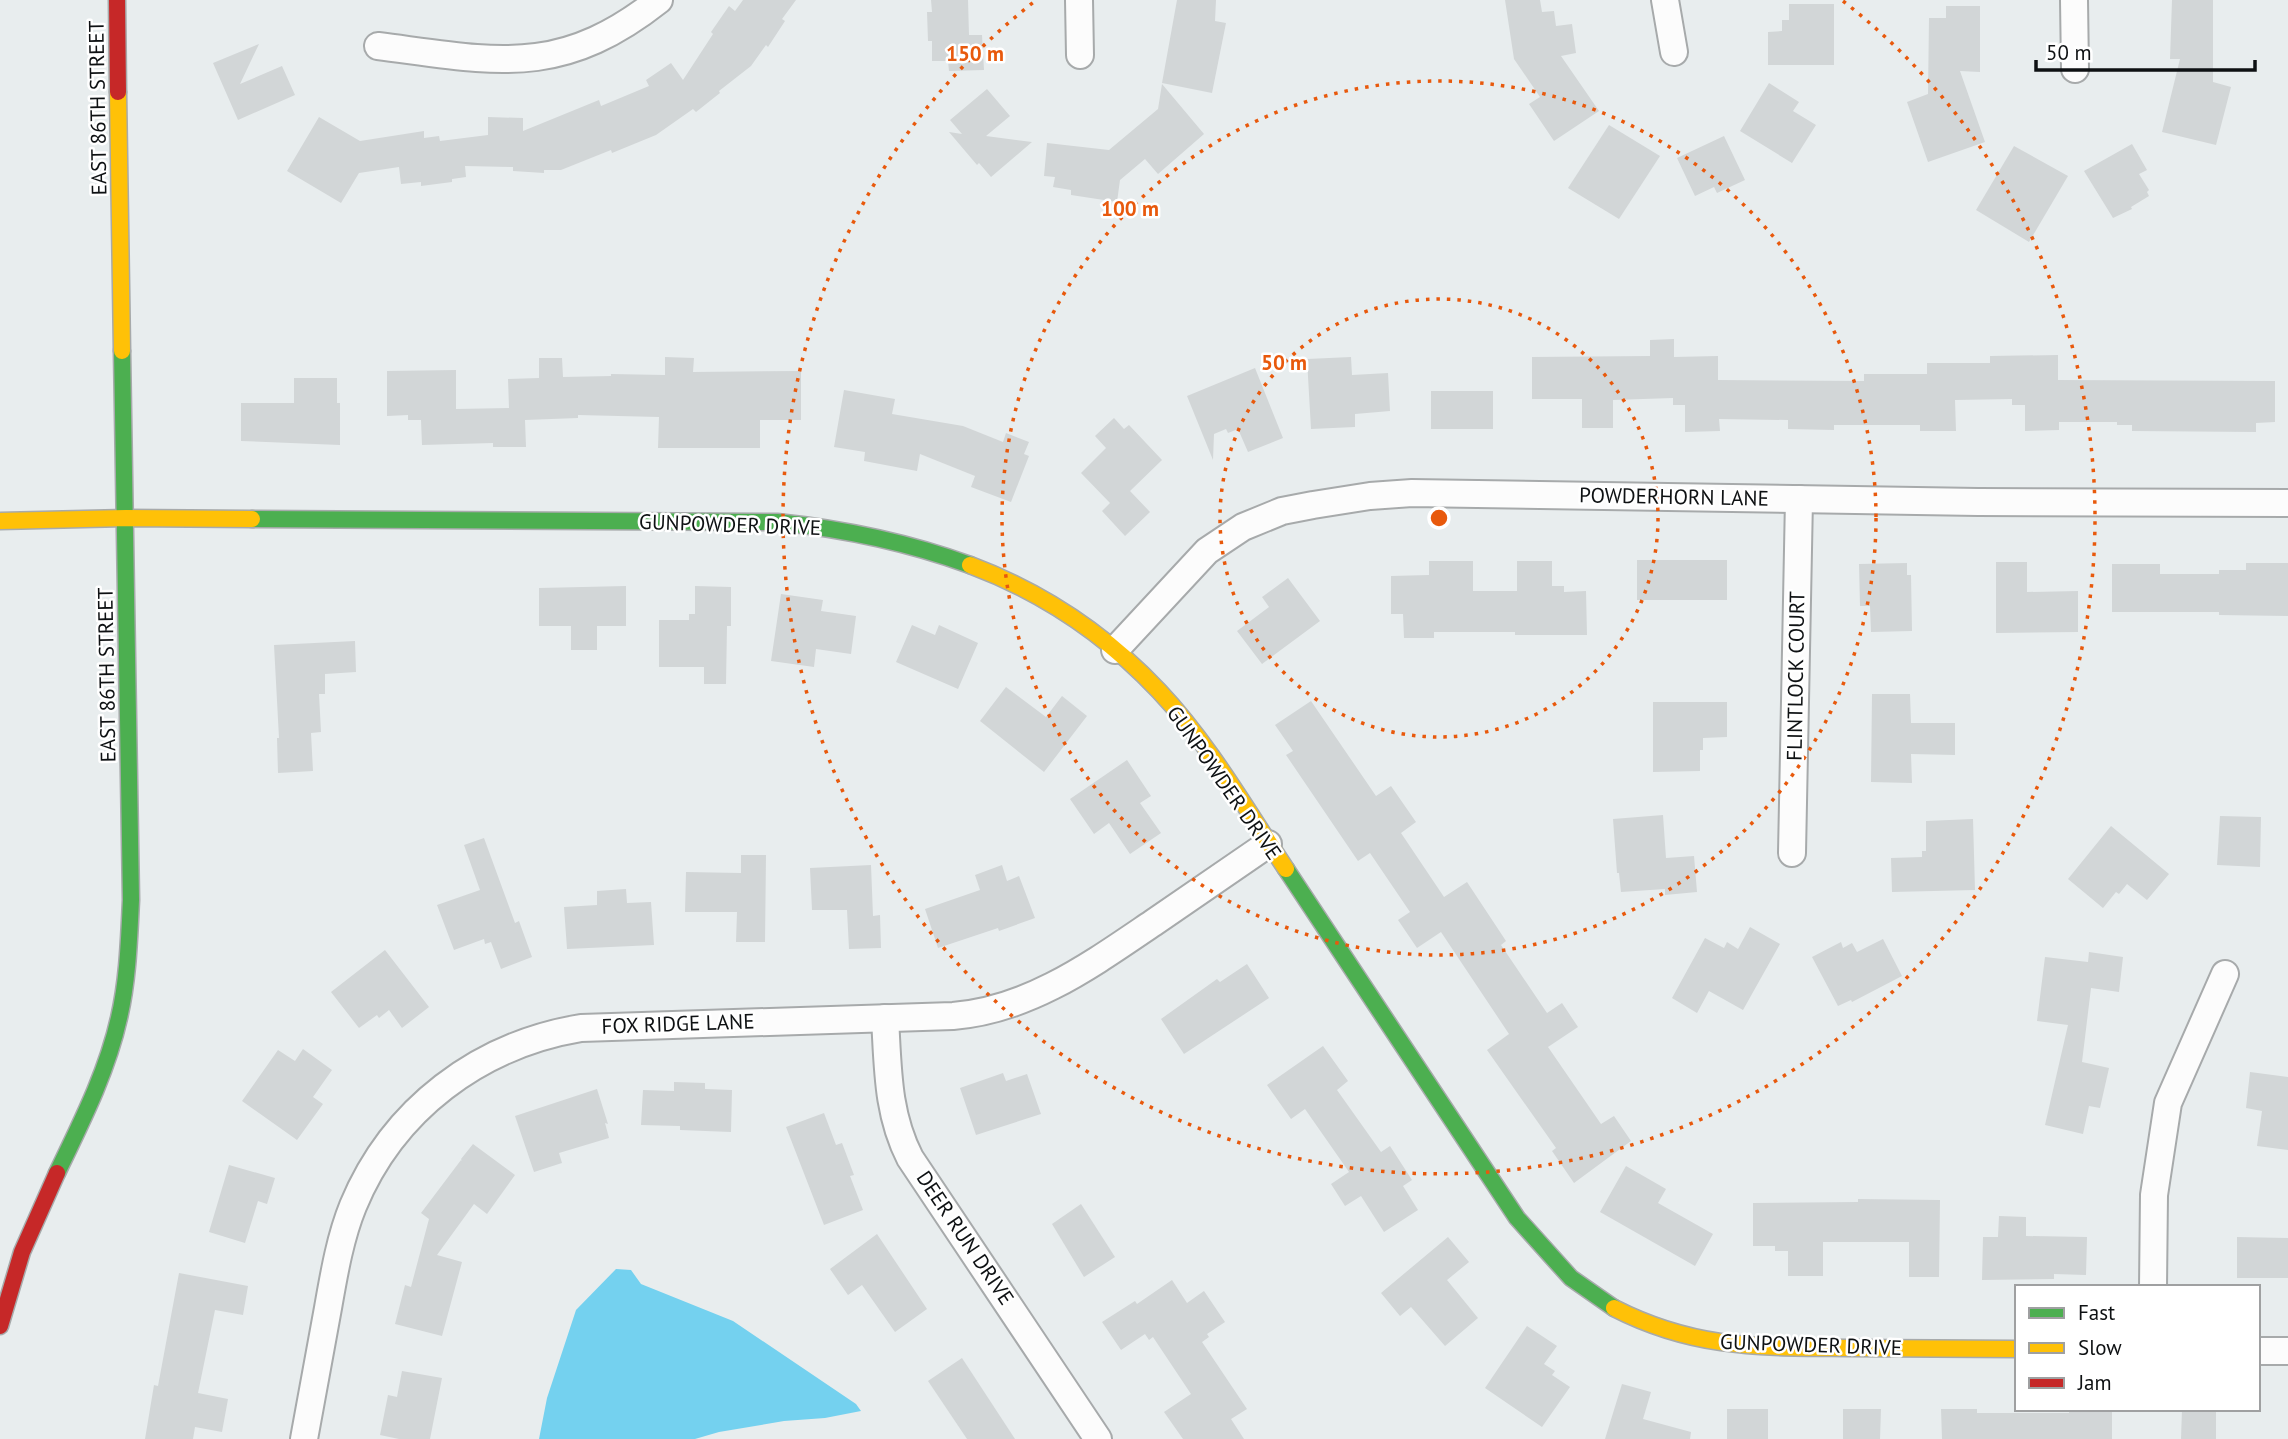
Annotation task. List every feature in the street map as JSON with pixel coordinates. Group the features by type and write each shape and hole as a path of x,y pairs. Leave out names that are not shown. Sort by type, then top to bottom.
{"street":[{"name":"EAST 86TH STREET","path":"0,1326 11,1279 115,1036 129,952 131,900 117,0"},
{"path":"377,46 484,60 539,57 592,43 616,31 659,0"},
{"path":"1079,0 1080,55"},
{"path":"1665,0 1675,52"},
{"path":"2074,0 2075,69"},
{"name":"POWDERHORN LANE","path":"1115,650 1207,551 1243,527 1282,511 1328,502 1394,494 1978,502 2288,503"},
{"name":"FLINTLOCK COURT","path":"1793,853 1799,499"},
{"name":"GUNPOWDER DRIVE","path":"0,521 125,518 805,524 873,534 978,568 1056,607 1115,650 1158,690 1186,722 1212,757 1517,1218 1552,1259 1593,1294 1628,1315 1654,1326 1720,1344 1759,1347 2015,1349"},
{"name":"FOX RIDGE LANE","path":"304,1439 338,1256 354,1204 379,1155 396,1133 423,1103 478,1062 515,1045 581,1028 982,1013 1028,999 1096,962 1268,844"},
{"path":"2153,1285 2154,1195 2168,1103 2225,974"},
{"name":"DEER RUN DRIVE","path":"886,1018 891,1106 901,1142 1098,1439"},
{"path":"2260,1351 2288,1351"}],"water":[{"path":"616,1269 631,1270 641,1284 733,1321 856,1404 861,1411 825,1418 784,1421 719,1432 695,1439 539,1439 547,1398 576,1310"}],"building":[{"path":"743,0 796,0 782,19 785,21 768,47 766,45 751,66 719,91 720,93 696,112 693,109 656,135 612,153 611,150 561,170 544,170 544,173 513,171 513,167 465,166 466,177 452,179 452,182 421,186 421,182 401,184 399,167 359,173 341,203 287,171 319,117 360,141 424,131 424,138 439,136 440,141 488,135 488,117 523,118 523,131 599,100 601,106 649,86 646,80 671,63 683,80 729,6 735,11"},
{"path":"931,0 968,0 969,35 982,35 984,70 949,71 948,61 932,61 927,12 932,12"},
{"path":"1177,0 1216,0 1215,21 1226,23 1212,93 1162,83"},
{"path":"1505,0 1540,0 1542,12 1554,11 1556,26 1572,24 1576,53 1561,56 1599,111 1554,141 1529,104 1540,97 1514,59"},
{"path":"2172,0 2213,0 2213,82 2231,87 2216,145 2162,132 2180,59 2170,59"},
{"path":"1789,4 1834,4 1834,65 1768,65 1768,32 1782,31 1782,20 1789,20"},
{"path":"1946,6 1980,6 1980,72 1960,71 1985,142 1928,162 1907,102 1928,94 1929,18 1946,18"},
{"path":"259,44 240,84 282,66 295,95 238,120 213,63"},
{"path":"1769,83 1799,102 1793,111 1816,125 1792,163 1740,131"},
{"path":"1162,84 1204,134 1158,174 1145,159 1120,180 1117,202 1071,195 1071,190 1053,187 1055,177 1044,176 1047,143 1109,150 1158,109"},
{"path":"987,89 1010,116 986,136 1032,142 991,177 949,132 962,134 950,120"},
{"path":"1609,125 1660,156 1619,219 1568,188"},
{"path":"1724,136 1745,180 1717,193 1714,187 1695,196 1677,158"},
{"path":"2132,144 2147,170 2139,174 2149,190 2149,196 2131,207 2132,209 2113,218 2084,171"},
{"path":"2014,146 2068,176 2029,242 1976,210"},
{"path":"1674,339 1674,357 1718,356 1718,380 1864,381 1864,374 1927,374 1927,363 1990,363 1990,356 2058,355 2058,380 2275,381 2275,422 2256,423 2256,432 2132,431 2132,425 2117,425 2117,422 2059,422 2059,430 2025,431 2025,405 2012,405 2012,399 1955,400 1956,431 1920,431 1920,425 1834,425 1834,430 1788,429 1788,420 1719,419 1720,431 1685,432 1685,405 1673,405 1673,398 1613,400 1613,428 1582,428 1582,399 1532,399 1532,357 1650,356 1650,340"},
{"path":"665,357 694,358 693,372 801,371 801,420 760,420 760,448 658,448 659,417 578,415 578,418 525,420 526,447 493,447 493,443 422,445 421,420 408,420 408,415 387,416 387,371 456,370 456,409 509,408 508,379 539,378 539,358 562,358 563,377 665,375"},
{"path":"1351,357 1352,375 1388,373 1390,411 1355,414 1355,427 1311,429 1307,359"},
{"path":"1255,368 1283,438 1248,452 1238,429 1228,433 1226,429 1214,434 1213,460 1187,396"},
{"path":"294,378 337,378 340,445 241,441 241,403 294,403"},
{"path":"844,390 895,399 892,414 963,426 1003,442 1006,433 1029,442 1024,454 1029,456 1011,502 971,487 975,476 920,454 917,471 864,461 865,452 834,447"},
{"path":"1431,391 1493,391 1493,429 1431,429"},
{"path":"1114,418 1124,429 1129,425 1162,460 1130,491 1150,512 1125,536 1102,511 1110,503 1081,473 1106,448 1095,436"},
{"path":"1637,560 1727,560 1727,600 1637,600"},
{"path":"1429,561 1473,561 1473,591 1517,591 1517,561 1552,561 1552,586 1564,586 1564,592 1586,591 1587,635 1434,632 1434,638 1404,638 1403,614 1391,614 1391,576 1429,575"},
{"path":"1996,562 2027,562 2027,592 2078,591 2078,632 1996,633"},
{"path":"1907,563 1907,575 1911,575 1912,631 1871,632 1870,606 1860,606 1859,564"},
{"path":"2246,563 2288,563 2288,616 2219,615 2219,612 2112,612 2112,564 2160,564 2160,574 2219,574 2219,570 2246,570"},
{"path":"1288,578 1320,621 1262,664 1237,631 1269,607 1262,597"},
{"path":"626,586 626,626 597,626 597,650 571,650 571,626 539,626 539,588"},
{"path":"695,586 731,587 726,684 704,684 704,667 659,667 659,620 689,620 689,614 695,614"},
{"path":"781,594 823,600 821,611 856,616 851,654 816,649 814,667 771,661"},
{"path":"912,625 935,635 939,625 978,643 958,689 896,662"},
{"path":"355,641 356,672 325,674 325,694 319,694 321,732 311,733 313,771 278,773 274,645"},
{"path":"1006,687 1046,717 1062,696 1087,716 1044,772 980,721"},
{"path":"1872,694 1910,694 1911,723 1955,723 1955,755 1911,754 1912,783 1871,782"},
{"path":"1311,701 1376,796 1391,786 1416,822 1401,833 1444,897 1467,882 1506,941 1501,945 1547,1013 1562,1003 1578,1027 1548,1047 1601,1124 1614,1116 1631,1141 1574,1183 1552,1151 1556,1148 1487,1050 1509,1034 1441,932 1417,948 1398,920 1410,912 1370,853 1358,861 1286,755 1293,751 1275,725"},
{"path":"1653,702 1727,702 1727,737 1703,738 1700,771 1653,772"},
{"path":"1127,760 1151,796 1140,803 1161,833 1130,854 1109,823 1094,834 1070,799"},
{"path":"1663,815 1666,858 1694,856 1697,892 1665,895 1665,889 1621,892 1613,819"},
{"path":"2220,816 2261,817 2260,867 2217,865"},
{"path":"1973,819 1975,890 1892,892 1891,858 1922,857 1922,851 1926,851 1926,821"},
{"path":"2111,826 2169,874 2147,900 2127,884 2119,894 2116,892 2103,908 2068,879"},
{"path":"484,838 515,923 519,921 532,957 501,969 491,942 485,944 484,939 454,950 437,905 480,890 464,845"},
{"path":"741,855 766,855 765,942 736,942 737,912 685,912 686,872 741,873"},
{"path":"871,865 873,916 880,915 881,948 849,949 847,910 812,910 810,868"},
{"path":"1002,865 1007,881 1019,876 1035,918 938,948 925,909 980,890 975,875"},
{"path":"626,889 627,903 651,902 654,945 567,949 564,907 597,905 597,891"},
{"path":"1750,927 1780,944 1743,1010 1709,991 1697,1013 1672,998 1705,938 1724,948 1727,942 1738,949"},
{"path":"1883,939 1902,976 1852,1002 1851,1000 1838,1006 1812,957 1841,942 1843,948 1852,943 1857,952"},
{"path":"385,950 429,1007 402,1028 389,1010 359,1028 331,992"},
{"path":"2089,952 2123,957 2119,992 2091,988 2082,1062 2109,1068 2100,1108 2089,1106 2083,1134 2045,1125 2068,1025 2037,1021 2045,957 2088,962"},
{"path":"1247,964 1269,998 1184,1054 1161,1019 1217,979 1220,982"},
{"path":"1323,1046 1348,1081 1337,1090 1381,1152 1390,1146 1412,1180 1403,1186 1418,1210 1384,1232 1361,1196 1345,1206 1331,1184 1349,1172 1305,1109 1291,1119 1267,1085"},
{"path":"303,1049 332,1070 313,1097 323,1104 297,1140 242,1101 278,1050 295,1061"},
{"path":"2250,1072 2288,1077 2288,1150 2257,1146 2262,1111 2246,1108"},
{"path":"1003,1073 1006,1081 1027,1074 1041,1114 976,1135 960,1088"},
{"path":"674,1082 705,1083 705,1089 732,1090 731,1132 641,1125 643,1090 674,1091"},
{"path":"597,1089 608,1124 605,1123 609,1138 559,1153 562,1163 534,1172 515,1116"},
{"path":"824,1113 836,1145 842,1143 854,1175 850,1176 863,1210 824,1225 786,1127"},
{"path":"473,1144 515,1175 487,1214 474,1204 437,1255 462,1262 442,1336 395,1324 405,1285 411,1287 429,1219 421,1213"},
{"path":"229,1165 275,1178 267,1204 258,1201 245,1243 209,1232"},
{"path":"1626,1166 1666,1189 1658,1203 1713,1234 1695,1266 1600,1212"},
{"path":"1858,1199 1940,1200 1939,1277 1909,1277 1909,1242 1823,1242 1823,1276 1788,1276 1788,1251 1775,1251 1775,1246 1753,1246 1753,1203 1858,1202"},
{"path":"1081,1204 1115,1257 1084,1277 1052,1224"},
{"path":"1999,1216 2026,1217 2026,1236 2087,1237 2086,1275 2054,1274 2054,1279 1982,1280 1983,1237 1998,1237"},
{"path":"877,1234 927,1309 895,1332 862,1285 848,1295 830,1269"},
{"path":"1448,1237 1469,1262 1447,1280 1478,1318 1445,1346 1411,1307 1400,1316 1381,1293"},
{"path":"2237,1237 2288,1238 2288,1278 2237,1278"},
{"path":"179,1273 248,1286 243,1315 215,1310 198,1393 228,1399 222,1432 195,1427 193,1439 145,1439 154,1385 158,1386"},
{"path":"1172,1280 1187,1303 1204,1291 1225,1322 1207,1334 1209,1337 1202,1342 1247,1409 1231,1419 1244,1439 1183,1439 1164,1412 1191,1394 1153,1337 1149,1340 1145,1334 1121,1350 1102,1322 1135,1301 1137,1304"},
{"path":"1527,1326 1557,1346 1544,1364 1555,1371 1552,1375 1570,1387 1542,1427 1485,1388"},
{"path":"962,1358 1015,1439 967,1439 928,1381"},
{"path":"402,1371 442,1378 430,1439 399,1439 380,1435 388,1395 397,1397"},
{"path":"1622,1384 1651,1392 1643,1419 1691,1432 1690,1439 1605,1439"},
{"path":"1727,1409 1768,1409 1768,1439 1727,1439"},
{"path":"1843,1409 1881,1409 1880,1439 1843,1439"},
{"path":"1941,1409 1977,1409 1977,1413 2112,1411 2112,1439 1942,1439"},
{"path":"2182,1411 2216,1411 2216,1439 2181,1439"}],"traffic: fast":[{"path":"57,1173 108,1058 122,1003 128,959 131,900 122,351"},
{"path":"252,519 777,522 827,528 875,538 970,565"},
{"path":"1286,869 1517,1218 1571,1278 1614,1308"}],"traffic: slow":[{"path":"118,92 122,351"},
{"path":"0,521 252,519"},
{"path":"970,565 1048,602 1095,634 1139,671 1194,733 1286,869"},
{"path":"1614,1308 1673,1332 1702,1339 1759,1346 2015,1349"}],"traffic: jam":[{"path":"117,0 118,92"},
{"path":"0,1326 22,1252 57,1173"}]}
